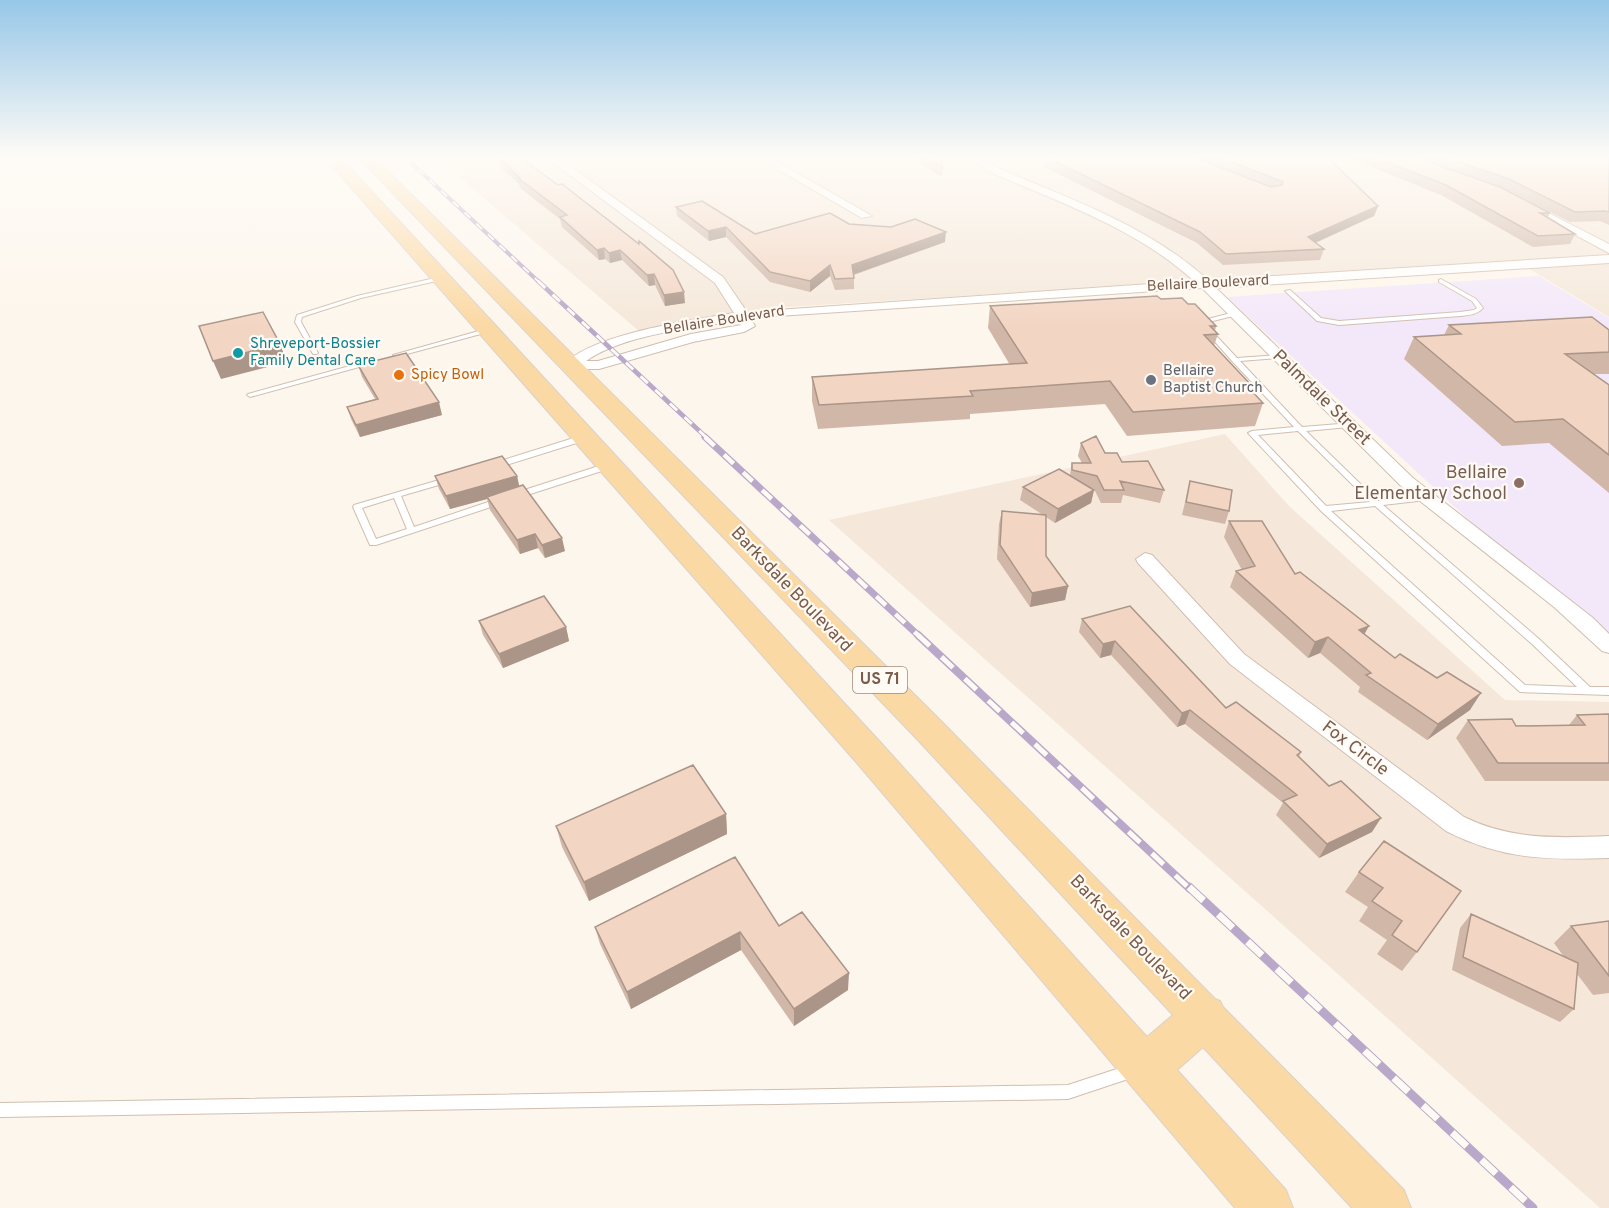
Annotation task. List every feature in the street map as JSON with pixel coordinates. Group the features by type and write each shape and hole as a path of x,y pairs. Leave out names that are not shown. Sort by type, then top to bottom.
{"main road":[{"path":"382,214 868,753 1268,1208"},
{"name":"Barksdale Boulevard","path":"421,214 936,737 1386,1208"},
{"path":"528,377 570,366"},
{"path":"1146,1067 1205,1016"}],"street":[{"path":"630,214 707,270 726,287 746,321"},
{"name":"Palmdale Street","path":"1096,214 1160,246 1217,296 1426,498 1535,580 1585,621 1609,646"},
{"path":"1543,214 1609,249"},
{"name":"Bellaire Boulevard","path":"984,304 1203,284 1609,259"},
{"path":"1426,271 1441,281"},
{"name":"Bellaire Boulevard","path":"570,366 599,365 746,321 984,304 1217,296 1609,271"},
{"name":"Fox Circle","path":"1145,559 1237,659 1455,824 1482,839 1507,846 1539,849 1609,847"}],"lane":[{"path":"315,353 298,322 299,316 359,297 439,279"},
{"name":"Bellaire Boulevard","path":"1288,291 1319,320 1339,323 1460,314 1476,312 1480,308 1474,300 1441,281"},
{"path":"1235,314 1206,321 1205,327 1300,429 1375,503 1530,635 1587,690"},
{"path":"385,358 486,331"},
{"path":"1234,360 1278,356"},
{"path":"250,395 374,361"},
{"path":"1349,425 1252,433 1324,509 1523,688 1609,691"},
{"path":"484,468 583,438"},
{"path":"452,478 357,507 373,543 609,466"},
{"path":"396,495 411,530"},
{"path":"1324,509 1426,498"},
{"path":"0,1110 1068,1092 1146,1067"}],"shaded area":[{"path":"503,214 1609,214 1609,317 1516,261 771,308 639,331"},
{"name":"Bellaire Elementary School","path":"1539,276 1609,318 1609,649 1227,297"},
{"path":"1225,434 1289,506 1505,700 1609,702 1609,1208 1600,1208 829,520"}],"building":[{"path":"601,214 639,244 639,241 673,270 684,292 664,295 654,274 647,275 620,250 609,253 604,248 597,250 560,217"},
{"path":"686,214 723,214 755,234 825,214 832,214 849,224 891,227 915,219 946,232 852,265 854,278 835,279 830,265 810,281 770,272 726,227 708,231"},
{"path":"1164,214 1359,214 1308,237 1324,249 1226,254 1200,232"},
{"path":"1499,214 1542,214 1575,234 1538,236"},
{"path":"1157,296 1161,299 1182,298 1188,304 1195,304 1216,326 1210,326 1218,334 1204,335 1253,387 1249,388 1263,403 1133,412 1110,381 970,391 973,396 819,405 812,377 1027,363 990,306"},
{"path":"263,312 280,344 213,361 199,326"},
{"path":"1592,317 1609,330 1609,352 1565,354 1609,385 1609,455 1563,419 1515,422 1414,337 1461,334 1449,325"},
{"path":"406,353 439,402 356,425 347,407 378,399 358,365"},
{"path":"1096,436 1105,453 1117,453 1122,462 1148,461 1164,490 1120,481 1124,490 1104,490 1097,476 1072,470 1072,463 1091,463 1081,443"},
{"path":"502,456 517,476 446,496 435,476"},
{"path":"1059,469 1094,490 1058,509 1023,487"},
{"path":"1190,481 1232,490 1229,511 1186,502"},
{"path":"523,485 562,538 542,545 535,534 517,540 487,497"},
{"path":"1002,511 1046,515 1046,556 1068,586 1032,593 1000,545"},
{"path":"1229,521 1262,521 1295,574 1300,572 1369,626 1359,630 1395,658 1400,654 1437,678 1447,672 1481,693 1438,724 1366,675 1371,673 1328,637 1315,642 1236,571 1255,566"},
{"path":"544,596 566,627 499,654 479,621"},
{"path":"1130,606 1226,708 1236,702 1301,752 1297,755 1329,786 1341,781 1381,818 1327,844 1283,801 1297,795 1190,710 1182,713 1115,641 1103,644 1082,619"},
{"path":"1609,714 1609,763 1498,763 1468,720 1512,719 1516,726 1585,725 1577,715"},
{"path":"693,765 726,814 584,882 556,826"},
{"path":"1384,841 1461,891 1417,952 1392,935 1402,921 1372,901 1383,888 1359,872"},
{"path":"735,857 779,926 802,912 849,973 794,1009 740,932 627,992 595,927"},
{"path":"1471,914 1578,963 1574,1009 1463,957"},
{"path":"1609,921 1609,976 1571,926"}],"railway":[{"path":"466,214 539,282"},
{"path":"538,281 707,438"},
{"path":"705,437 920,637"},
{"path":"918,635 1190,889"},
{"path":"1189,887 1533,1208"}],"place":[{"name":"Shreveport-Bossier Family Dental Care","path":"238,353"},
{"name":"Spicy Bowl","path":"399,375"},
{"name":"Bellaire Baptist Church","path":"1151,380"},
{"name":"Bellaire Elementary School","path":"1519,483"}]}
